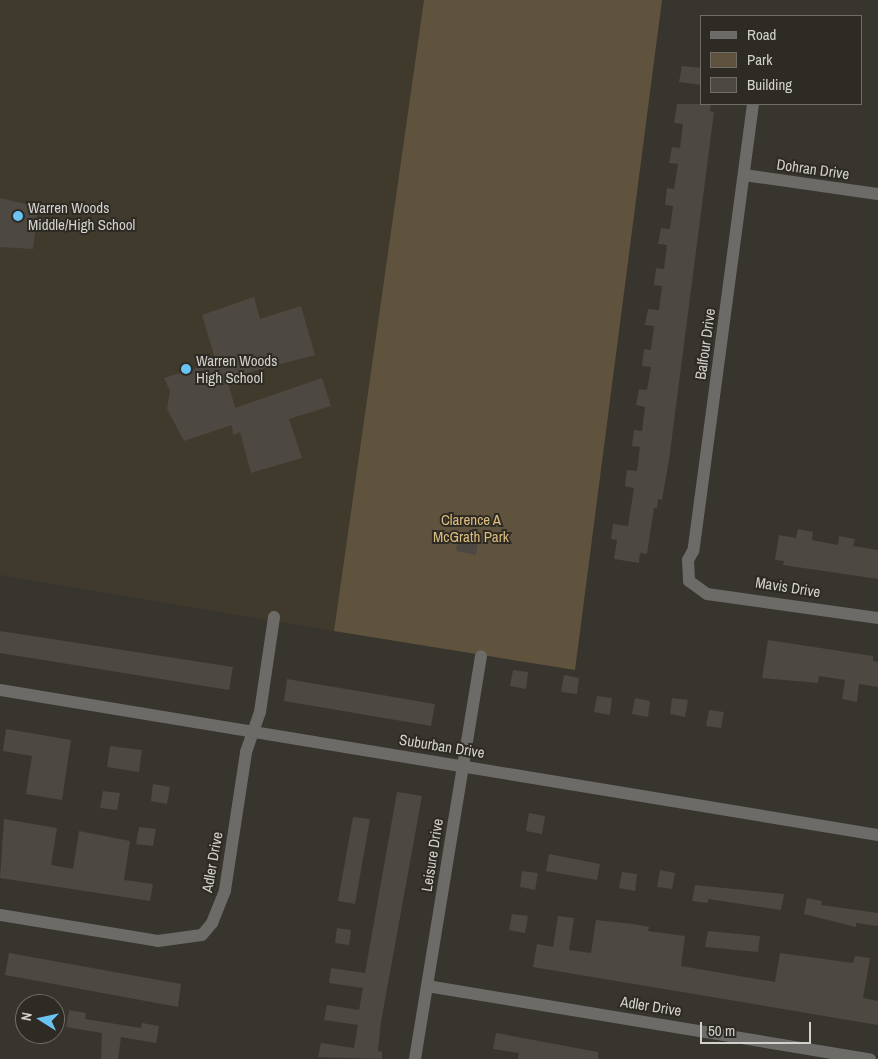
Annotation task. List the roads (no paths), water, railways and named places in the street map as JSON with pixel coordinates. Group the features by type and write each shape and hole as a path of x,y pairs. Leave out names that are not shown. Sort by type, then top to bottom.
{"street":[{"name":"Balfour Drive","path":"693,587 688,560 753,105"},
{"name":"Dohran Drive","path":"744,175 878,194"},
{"name":"Mavis Drive","path":"693,587 707,594 878,618"},
{"name":"Adler Drive","path":"0,915 158,941 202,935 212,923 225,890 246,752 254,732 274,617"},
{"name":"Leisure Drive","path":"414,1059 481,656"},
{"name":"Suburban Drive","path":"0,690 878,835"},
{"name":"Adler Drive","path":"427,986 870,1059"}],"place":[{"name":"Warren Woods Middle/High School","path":"18,216"},
{"name":"Warren Woods High School","path":"186,369"}],"park label":[{"name":"Clarence A McGrath Park","path":"471,528"}]}
